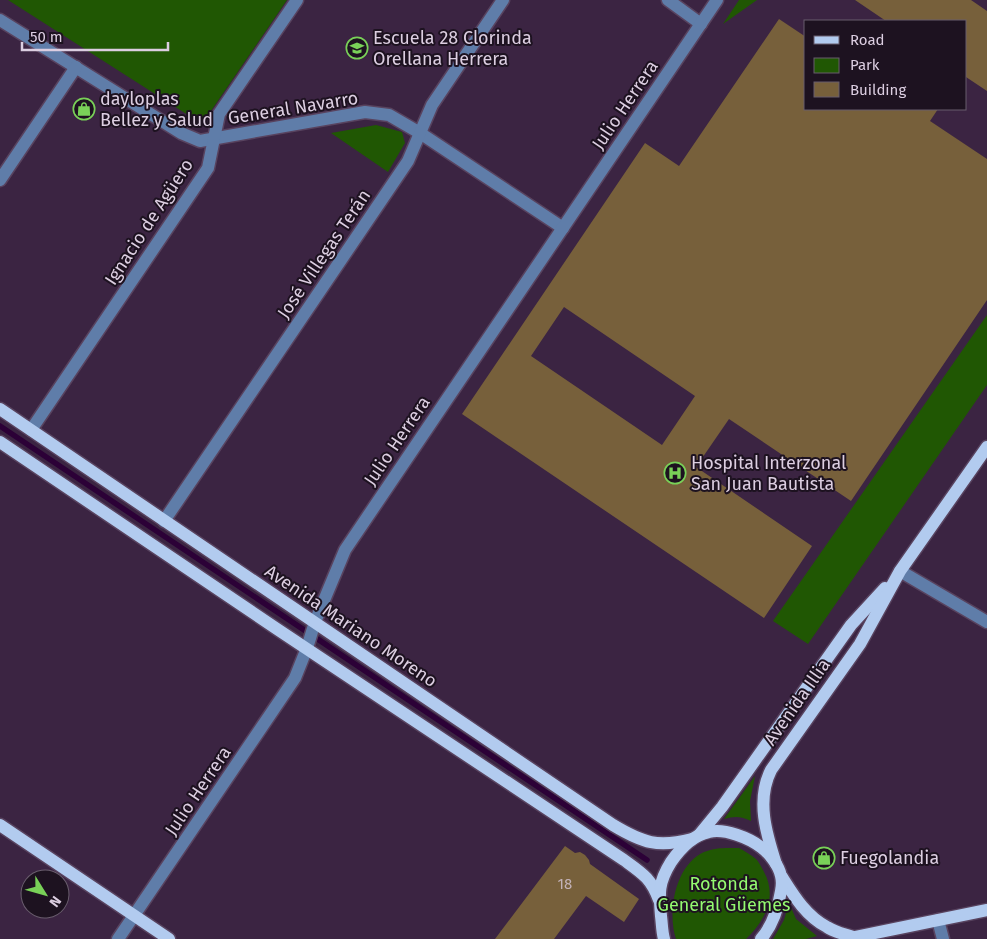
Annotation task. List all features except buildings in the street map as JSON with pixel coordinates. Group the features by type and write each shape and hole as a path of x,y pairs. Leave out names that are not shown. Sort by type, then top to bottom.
{"main road":[{"name":"Avenida Mariano Moreno","path":"0,409 628,834 655,843 667,844 716,830 747,838 762,848 776,864"},
{"path":"0,442 624,860 648,878 654,887 659,900 663,937"},
{"name":"Avenida Illia","path":"776,864 766,832 764,790 766,779 860,644 900,571 987,446"},
{"name":"Avenida Illia","path":"659,900 660,887 665,872 677,854 696,837 716,814 851,625 900,571"},
{"path":"0,825 169,939"},
{"path":"776,864 793,895 808,913 827,928 850,938 987,910"},
{"path":"761,939 774,920 778,910 782,877"}],"street":[{"name":"Ignacio de Agüero","path":"31,430 208,168 219,114 297,0"},
{"name":"José Villegas Terán","path":"164,521 408,161 432,105 503,0"},
{"path":"668,0 701,24"},
{"name":"Julio Herrera","path":"118,939 295,678 315,622 345,550 717,0"},
{"name":"General Navarro","path":"0,20 181,134 200,141 365,112 389,115 420,133 563,228"},
{"path":"0,180 76,67"},
{"path":"900,571 987,622"},
{"path":"938,920 942,939"}],"green space":[{"path":"8,0 287,0 202,124"},
{"path":"739,0 757,0 723,24"},
{"path":"376,125 402,132 405,143 388,172 331,133"},
{"path":"987,315 987,385 808,644 773,621"},
{"path":"755,776 750,801 751,821 738,817 724,819"},
{"name":"Rotonda General Güemes","path":"739,848 757,860 768,881 770,891 767,909 758,925 746,939 676,939 672,916 673,903 680,878 686,867 694,858 708,850"},
{"path":"789,903 796,919 817,936 806,939 773,939 784,920"}],"waterway":[{"path":"0,426 647,860"}],"place":[{"name":"Escuela 28 Clorinda Orellana Herrera","path":"357,48"},
{"name":"dayloplas Bellez y Salud","path":"84,109"},
{"name":"Hospital Interzonal San Juan Bautista","path":"675,473"},
{"name":"Fuegolandia","path":"824,858"}]}
